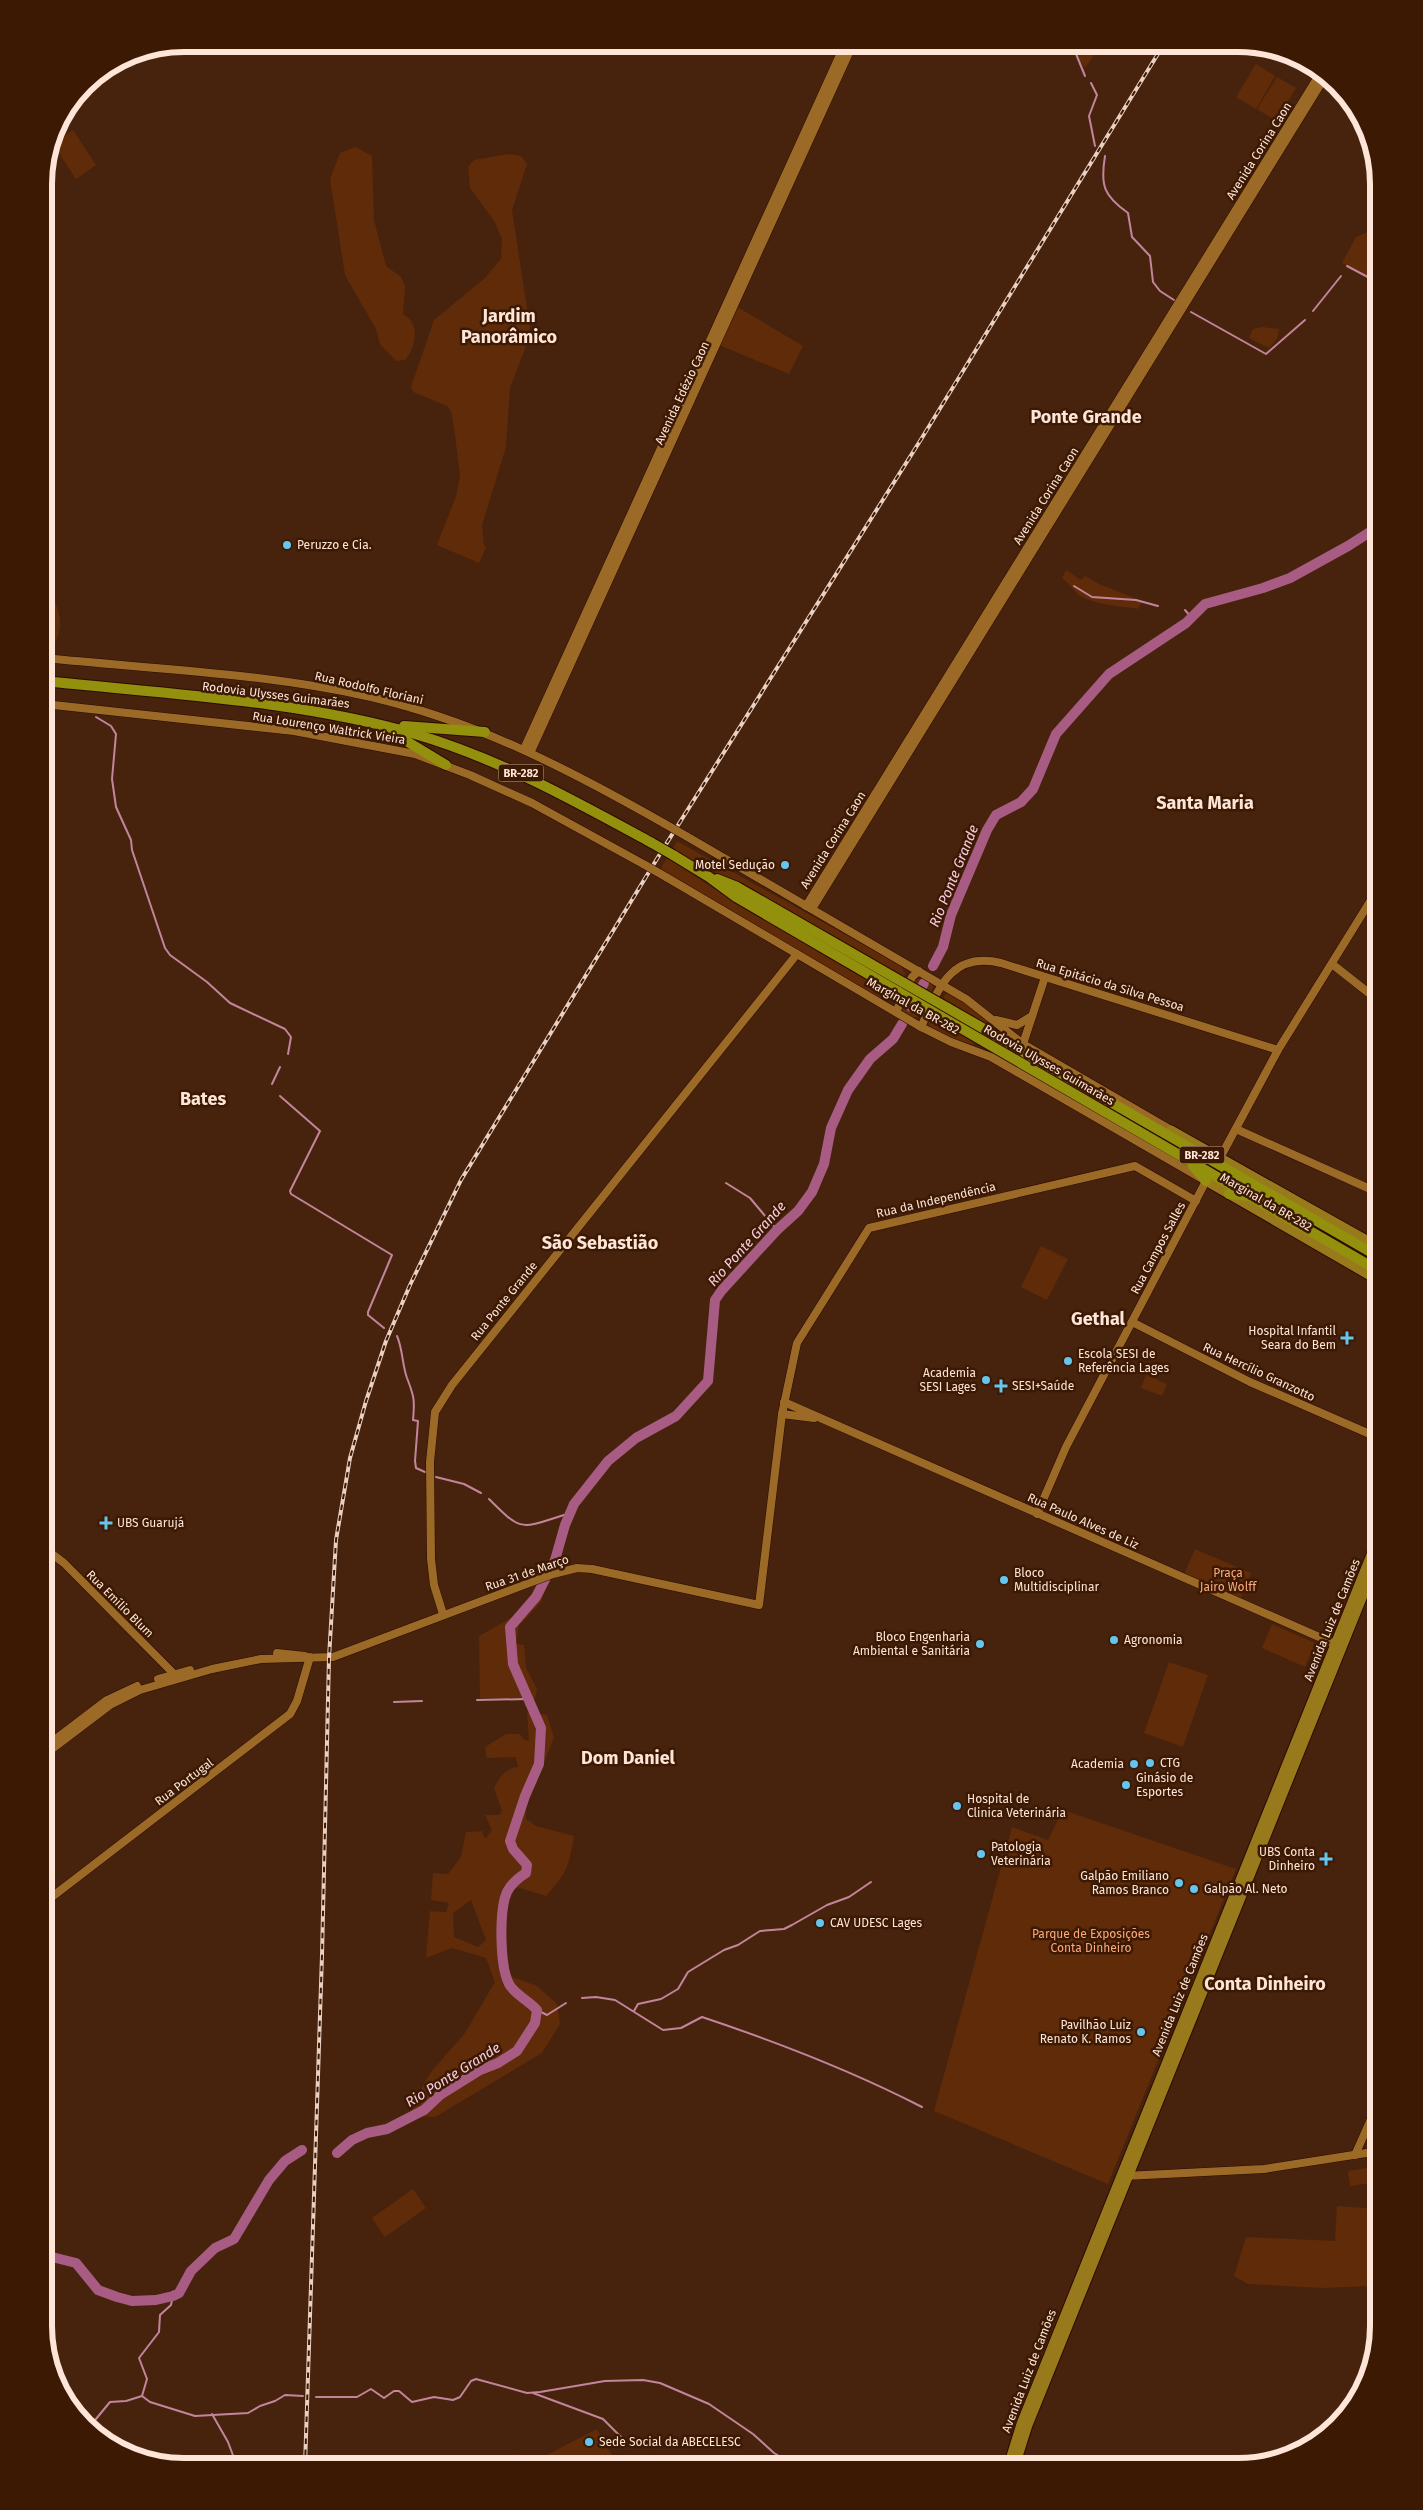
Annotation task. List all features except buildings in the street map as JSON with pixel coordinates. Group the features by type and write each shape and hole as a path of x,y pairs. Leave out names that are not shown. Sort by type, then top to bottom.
{"highway":[{"name":"Rodovia Ulysses Guimarães","path":"53,682 287,707 354,718 381,724 445,744 518,772 709,876 737,887 1186,1158 1370,1265"},
{"path":"354,718 402,737 446,765"},
{"path":"381,724 485,732"},
{"name":"Rodovia Ulysses Guimarães","path":"943,1012 1141,1120 1370,1252"},
{"path":"1141,1120 1171,1130"},
{"path":"1186,1158 1206,1181"},
{"path":"1240,1169 1264,1191"},
{"path":"1229,1194 1251,1196"}],"main road":[{"name":"Avenida Edézio Caon","path":"527,750 840,53"},
{"name":"Avenida Edézio Caon","path":"527,750 849,53"},
{"name":"Avenida Corina Caon","path":"809,907 1317,79"},
{"name":"Avenida Corina Caon","path":"809,907 1323,83"},
{"name":"Rua Rodolfo Floriani","path":"53,659 316,686 403,706 485,732 527,750 666,824"},
{"name":"Rua Lourenço Waltrick Vieira","path":"53,705 294,731 396,750 446,765 532,803 645,865"},
{"name":"Marginal da BR-282","path":"666,824 941,984 992,1018 1023,1044 1370,1242"},
{"name":"Marginal da BR-282","path":"645,865 921,1027 951,1042 996,1059 1370,1276"},
{"path":"1220,1158 1278,1050 1370,902"},
{"name":"Rua Ponte Grande","path":"443,1614 432,1576 429,1535 431,1445 434,1421 439,1404 452,1385 797,954"},
{"name":"Rua Epitácio da Silva Pessoa","path":"941,984 947,975 956,968 985,960 1278,1050"},
{"path":"1332,964 1370,994"},
{"path":"896,1012 912,978 918,971"},
{"path":"1023,1044 1045,977"},
{"path":"921,1027 941,984"},
{"path":"992,1018 1017,1024 1032,1016"},
{"path":"1236,1128 1370,1189"},
{"name":"Rua da Independência","path":"759,1605 782,1414 795,1351 802,1331 869,1228 1135,1166 1196,1201"},
{"name":"Rua Campos Salles","path":"1037,1514 1066,1447 1206,1181"},
{"name":"Rua Hercílio Granzotto","path":"1132,1322 1250,1382 1370,1434"},
{"name":"Rua Paulo Alves de Liz","path":"784,1402 1336,1644"},
{"name":"Rua Paulo Alves de Liz","path":"782,1414 821,1419"},
{"name":"Rua Emílio Blum","path":"52,1554 64,1563 176,1677"},
{"name":"Avenida Luiz de Camões","path":"1018,2458 1028,2425 1125,2176 1242,1886 1253,1848 1370,1558"},
{"name":"Rua 31 de Março","path":"52,1742 121,1692 262,1654 295,1654 329,1658 548,1576 584,1567 759,1605"},
{"name":"Avenida Luiz de Camões","path":"1242,1886 1258,1857 1370,1578"},
{"path":"1336,1644 1342,1639 1350,1618 1356,1613"},
{"name":"Rua Portugal","path":"52,1897 290,1714 297,1701 310,1657"},
{"name":"Rua 31 de Março","path":"52,1749 119,1699 176,1677"},
{"path":"1253,1848 1253,1855 1258,1857"},
{"path":"1355,2155 1370,2121"},
{"path":"1125,2176 1264,2169 1370,2152"},
{"name":"Avenida Luiz de Camões","path":"1011,2458 1021,2424 1125,2176"}],"green space":[{"path":"1074,53 1094,53 1085,68"},
{"path":"1256,64 1275,76 1256,109 1236,97"},
{"path":"1277,77 1296,88 1276,121 1257,109"},
{"path":"73,130 96,165 76,179 57,150 61,138"},
{"path":"356,147 372,156 374,220 386,266 401,277 405,286 403,314 412,323 415,336 412,348 405,360 396,361 380,344 376,329 345,275 330,179 340,153"},
{"path":"509,154 521,156 527,164 512,210 530,328 525,349 510,388 506,447 482,525 486,548 479,563 437,545 456,496 460,476 455,435 451,411 447,406 413,392 411,387 434,320 484,279 501,259 502,239 494,221 470,188 468,167 474,160"},
{"path":"1370,231 1370,278 1342,263 1356,237"},
{"path":"736,306 803,346 789,374 719,345"},
{"path":"1262,327 1279,329 1277,339 1269,348 1249,338 1253,329"},
{"path":"1066,570 1081,580 1085,576 1099,584 1142,601 1138,609 1086,599 1079,595 1062,578"},
{"path":"53,597 60,622 56,641 53,642"},
{"path":"677,841 900,965 905,973 904,980 736,883 672,850"},
{"path":"667,858 733,901 895,996 892,1001 883,1001 660,870"},
{"path":"923,978 933,985 931,996 912,985 915,980"},
{"path":"947,992 966,1003 1007,1038 942,1000"},
{"path":"903,1000 922,1011 917,1017 907,1015 901,1010"},
{"path":"930,1015 975,1041 976,1044 956,1041 942,1035 928,1023"},
{"path":"1041,1246 1068,1259 1047,1300 1021,1287"},
{"path":"1146,1375 1167,1384 1162,1396 1141,1388"},
{"name":"Praça Jairo Wolff","path":"1195,1549 1251,1573 1239,1602 1183,1577"},
{"path":"546,1588 541,1602 519,1626 516,1644 524,1645 526,1668 537,1689 535,1699 480,1698 479,1636 520,1611 533,1597 537,1589"},
{"path":"1272,1624 1315,1643 1305,1667 1262,1648"},
{"path":"1169,1662 1208,1675 1183,1747 1144,1733"},
{"path":"527,1712 547,1715 554,1738 526,1805 526,1819 536,1826 574,1836 566,1869 559,1881 546,1896 510,1885 503,1950 512,1977 537,1986 557,2004 560,2024 542,2053 435,2117 410,2116 418,2095 431,2072 465,2033 495,1982 486,1958 452,1948 426,1958 430,1911 446,1912 449,1903 431,1900 433,1873 448,1874 461,1857 466,1832 482,1831 485,1839 492,1830 485,1815 499,1815 502,1811 494,1788 506,1771 518,1767 516,1757 487,1758 485,1747 506,1734 520,1734 524,1740 529,1741","holes":["471,1900 486,1940 478,1947 454,1937 453,1913"]},
{"name":"Parque de Exposições Conta Dinheiro","path":"1063,1810 1236,1869 1108,2184 934,2111 1012,1827 1048,1840"},
{"path":"1370,2167 1370,2183 1350,2186 1348,2171"},
{"path":"413,2189 426,2208 385,2237 372,2218"},
{"path":"1337,2206 1370,2208 1370,2287 1322,2288 1248,2284 1234,2276 1246,2237 1335,2241"},
{"path":"597,2429 613,2457 542,2457"}],"waterway":[{"path":"1076,53 1085,76"},
{"path":"1091,83 1097,95 1089,116 1095,146"},
{"path":"1105,156 1103,175 1106,189 1114,201 1128,213 1132,237 1150,256 1153,282 1160,291 1174,300"},
{"path":"1347,266 1370,278"},
{"path":"1313,311 1341,276"},
{"path":"1191,312 1266,354 1305,320"},
{"name":"Rio Ponte Grande","path":"933,966 943,947 951,915 987,830 996,815 1021,802 1033,789 1056,734 1109,674 1186,623 1205,604 1263,588 1290,578 1370,532"},
{"path":"1074,586 1092,597 1136,600 1158,606"},
{"path":"1185,610 1191,617"},
{"path":"96,717 111,726 116,734 112,779 116,807 131,840 132,850 165,948 170,955 207,982 230,1003 285,1029 291,1037 288,1054"},
{"name":"Rio Ponte Grande","path":"911,1007 924,983"},
{"name":"Rio Ponte Grande","path":"337,2153 352,2140 367,2133 387,2129 424,2110 440,2095 480,2070 498,2063 517,2051 535,2023 537,2010 511,1987 507,1979 502,1955 504,1901 511,1886 526,1873 527,1865 513,1849 510,1841 525,1796 539,1764 541,1728 513,1664 510,1627 536,1597 555,1560 565,1525 574,1504 608,1461 636,1438 676,1416 708,1381 715,1300 777,1230 798,1211 812,1192 824,1164 831,1128 848,1090 870,1059 893,1039 902,1024"},
{"path":"272,1084 280,1067"},
{"path":"280,1096 320,1131 290,1191 291,1194 392,1255 368,1312 368,1315 384,1328"},
{"path":"726,1183 750,1198 777,1230"},
{"path":"397,1336 413,1398 413,1420 418,1421 416,1468 425,1472"},
{"path":"436,1477 464,1484 481,1493"},
{"path":"489,1499 508,1517 522,1525 530,1525 569,1515"},
{"path":"477,1700 527,1699"},
{"path":"394,1702 422,1701"},
{"path":"634,2011 638,2004 661,1999 678,1989 688,1972 724,1950 738,1945 760,1931 784,1929 827,1905 849,1897 871,1882"},
{"path":"582,1998 596,1997 615,2000 663,2030 681,2028 702,2017 814,2058 869,2081 922,2107"},
{"path":"537,2010 547,2015 566,2003"},
{"name":"Rio Ponte Grande","path":"52,2257 76,2263 98,2290 117,2297 132,2301 156,2300 173,2296 179,2293 191,2271 215,2248 234,2239 269,2180 285,2161 302,2150"},
{"path":"94,2422 110,2402 126,2401 142,2396 147,2379 139,2358 159,2332 160,2315 171,2305 173,2296"},
{"path":"316,2397 357,2397 371,2389 384,2398 394,2391 399,2391 412,2402 434,2397 453,2400 460,2397 471,2381 476,2379 527,2393 605,2381 643,2380 660,2383 709,2404 753,2434 782,2458"},
{"path":"533,2393 603,2419 625,2441"},
{"path":"142,2396 150,2402 195,2416 248,2413 285,2395 303,2396"},
{"path":"212,2414 228,2442 234,2457"}],"railway":[{"path":"305,2457 322,1955 329,1658 336,1540 350,1458 386,1341 410,1285 461,1180 663,849 920,441 1158,53"}],"place":[{"name":"Peruzzo e Cia.","path":"287,545"},
{"name":"Motel Sedução","path":"785,865"},
{"name":"Hospital Infantil Seara do Bem","path":"1347,1338"},
{"name":"Escola SESI de Referência Lages","path":"1068,1361"},
{"name":"Academia SESI Lages","path":"986,1380"},
{"name":"SESI+Saúde","path":"1001,1386"},
{"name":"UBS Guarujá","path":"106,1523"},
{"name":"Bloco Multidisciplinar","path":"1004,1580"},
{"name":"Agronomia","path":"1114,1640"},
{"name":"Bloco Engenharia Ambiental e Sanitária","path":"980,1644"},
{"name":"CTG","path":"1150,1763"},
{"name":"Academia","path":"1134,1764"},
{"name":"Ginásio de Esportes","path":"1126,1785"},
{"name":"Hospital de Clinica Veterinária","path":"957,1806"},
{"name":"Patologia Veterinária","path":"981,1854"},
{"name":"UBS Conta Dinheiro","path":"1326,1859"},
{"name":"Galpão Emiliano Ramos Branco","path":"1179,1883"},
{"name":"Galpão Al. Neto","path":"1194,1889"},
{"name":"CAV UDESC Lages","path":"820,1923"},
{"name":"Pavilhão Luiz Renato K. Ramos","path":"1141,2032"},
{"name":"Sede Social da ABECELESC","path":"589,2442"}],"district":[{"name":"Jardim Panorâmico","path":"509,326"},
{"name":"Ponte Grande","path":"1086,417"},
{"name":"Santa Maria","path":"1205,803"},
{"name":"Bates","path":"203,1099"},
{"name":"São Sebastião","path":"600,1243"},
{"name":"Gethal","path":"1098,1319"},
{"name":"Dom Daniel","path":"628,1758"},
{"name":"Conta Dinheiro","path":"1265,1984"}]}
